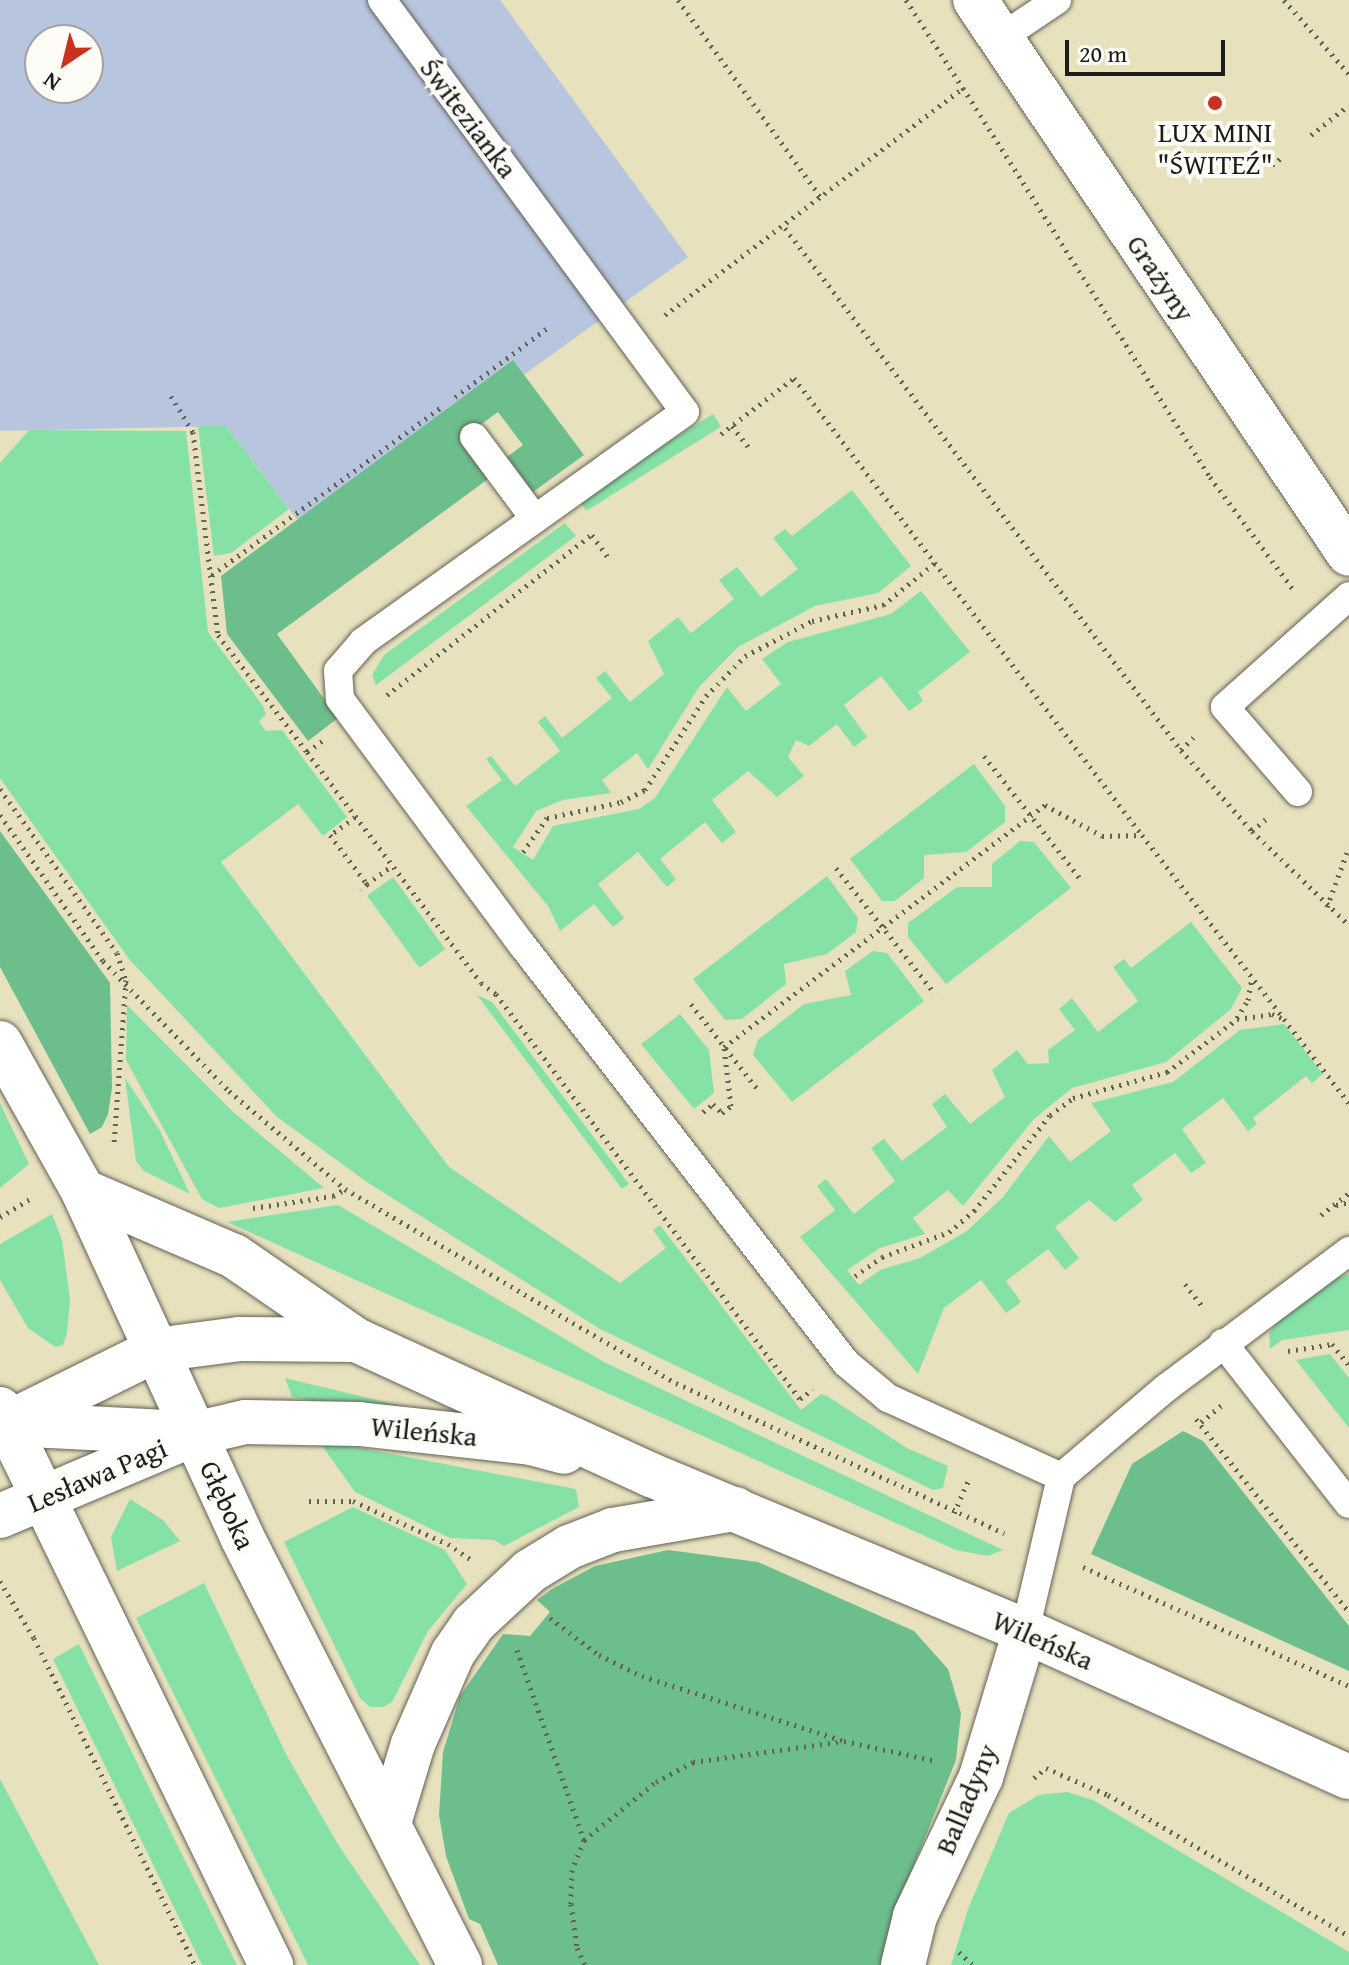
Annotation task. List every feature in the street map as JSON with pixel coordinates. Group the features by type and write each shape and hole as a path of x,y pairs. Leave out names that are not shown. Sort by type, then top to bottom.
{"street":[{"name":"Grażyny","path":"975,0 1349,554"},
{"name":"Głęboka","path":"0,1043 62,1192 156,1350 270,1594 390,1820 460,1965"},
{"name":"Wileńska","path":"62,1192 234,1256 356,1340 651,1475 1025,1631 1349,1777"},
{"name":"Wileńska","path":"156,1350 240,1339 356,1340"},
{"path":"3,1420 156,1350"},
{"name":"Wileńska","path":"194,1434 280,1419 359,1424 531,1443 651,1475"},
{"path":"3,1420 194,1434"},
{"path":"3,1420 271,1965"},
{"name":"Lesława Pagi","path":"0,1516 194,1434"},
{"path":"390,1820 413,1744 453,1653 473,1624 530,1571 569,1547 613,1530 735,1509"},
{"name":"Balladyny","path":"903,1965 915,1916 981,1777 1025,1631"}],"lane":[{"name":"Świtezianka","path":"382,0 685,412 535,519"},
{"path":"999,39 1057,0"},
{"path":"474,437 535,519 348,655 335,685 340,699 530,956 846,1363 888,1398 1061,1477"},
{"path":"1298,792 1225,707 1318,620 1349,596"},
{"path":"1025,1631 1061,1477 1223,1343 1349,1251"},
{"path":"1223,1343 1349,1504"}],"path":[{"path":"678,0 822,199"},
{"path":"906,0 1210,477 1318,620"},
{"path":"1284,0 1349,74"},
{"path":"660,319 785,228 963,88"},
{"path":"1311,135 1349,105"},
{"path":"1272,165 1281,158"},
{"path":"785,228 1163,727 1252,831 1349,925"},
{"path":"212,575 546,329"},
{"path":"794,378 1349,1103"},
{"path":"171,396 193,432 218,635 307,752"},
{"path":"732,426 751,450"},
{"path":"592,535 609,558"},
{"path":"523,852 547,818 621,802 645,790 706,696 745,656 812,621 883,605 936,562"},
{"path":"378,702 441,653"},
{"path":"984,756 1082,881"},
{"path":"0,789 117,953 126,980 113,1147"},
{"path":"724,1047 1045,805 1102,836 1142,835"},
{"path":"0,815 103,961 126,980 229,1091 345,1189 676,1383 1349,1686"},
{"path":"355,817 330,835 367,884"},
{"path":"1327,907 1349,847"},
{"path":"361,890 392,866"},
{"path":"836,868 935,994"},
{"path":"855,1276 882,1257 949,1232 974,1211 1050,1115 1073,1098 1167,1072 1237,1019 1248,1000 1252,977"},
{"path":"691,1004 759,1091"},
{"path":"1237,1019 1272,1014 1284,1019"},
{"path":"713,1104 722,1113 731,1106 724,1047"},
{"path":"242,1209 333,1196 345,1189"},
{"path":"0,1217 62,1192"},
{"path":"1349,1193 1331,1207 1349,1202"},
{"path":"1185,1284 1202,1306"},
{"path":"1252,1380 1289,1350 1332,1344 1349,1365"},
{"path":"1166,1388 1201,1422 1349,1612"},
{"path":"309,1501 353,1501 448,1544 483,1568"},
{"path":"0,1581 34,1638 195,1965"},
{"path":"547,1616 599,1655 642,1676 844,1741 937,1760"},
{"path":"517,1646 518,1660 584,1840"},
{"path":"585,1965 577,1948 571,1904 572,1870 584,1840 656,1782 693,1762 844,1741"},
{"path":"1026,1785 1046,1768 1108,1795 1349,1936"}],"shaded area":[{"path":"0,0 500,0 688,257 306,531 226,426 0,431"}],"green space":[{"path":"513,360 584,455 533,492 507,457 523,445 498,412 460,440 488,479 277,634 338,718 308,741 227,634 221,576"},
{"path":"713,414 721,427 586,511 578,498"},
{"path":"198,426 226,426 289,509 231,553 214,556"},
{"path":"29,430 186,431 208,632 263,706 266,714 259,722 266,731 282,730 347,817 323,836 298,804 221,862 449,1167 620,1283 666,1248 653,1230 660,1225 801,1410 821,1394 827,1396 907,1448 948,1466 943,1488 933,1490 600,1329 370,1184 277,1117 129,959 0,778 0,463"},
{"path":"852,490 911,566 878,593 815,606 738,647 699,687 648,769 637,753 602,780 611,793 563,800 536,811 513,847 533,860 553,826 639,809 655,798 727,687 746,711 781,684 762,659 788,642 891,614 921,591 970,652 918,692 923,701 909,711 881,676 844,705 867,737 854,747 837,724 809,746 796,740 788,757 804,776 777,797 748,771 712,800 736,832 722,843 705,822 660,859 676,879 667,887 638,852 598,884 624,918 613,927 594,904 560,931 548,906 466,806 502,780 486,759 491,756 515,786 560,751 538,722 545,716 562,738 612,698 596,678 605,671 630,702 664,674 648,641 678,617 691,633 734,599 719,580 737,567 761,597 798,569 773,538 785,529 792,536"},
{"path":"565,523 576,536 376,685 372,675 384,655"},
{"path":"974,764 1005,806 1005,822 966,852 924,855 924,878 895,901 882,901 850,859"},
{"path":"0,831 110,983 112,1088 108,1114 102,1127 90,1134 0,967"},
{"path":"1020,841 1034,842 1071,888 946,984 908,937 908,923 957,887 992,887 992,864"},
{"path":"827,876 858,918 856,932 827,954 784,964 786,984 742,1019 725,1020 693,979"},
{"path":"393,877 445,949 419,968 367,896"},
{"path":"1191,922 1242,988 1231,1009 1166,1062 1072,1088 1034,1119 963,1206 948,1190 913,1218 925,1234 880,1248 847,1270 859,1285 880,1270 920,1258 967,1231 1003,1197 1049,1136 1070,1162 1111,1131 1091,1103 1173,1082 1240,1030 1284,1024 1323,1074 1312,1083 1306,1076 1253,1118 1257,1124 1248,1131 1223,1098 1182,1129 1206,1163 1191,1173 1175,1153 1132,1185 1143,1200 1115,1222 1089,1200 1055,1227 1079,1258 1065,1270 1048,1249 1006,1281 1021,1302 1006,1313 981,1280 944,1308 918,1374 800,1237 835,1210 817,1186 826,1179 854,1214 895,1181 871,1148 884,1139 902,1161 947,1127 932,1104 945,1094 970,1124 1005,1097 992,1070 1017,1050 1028,1064 1049,1063 1048,1050 1075,1030 1059,1009 1072,998 1098,1032 1138,1001 1113,967 1124,959 1131,968"},
{"path":"873,951 887,953 924,1001 792,1102 753,1055 758,1040 804,1004 851,995 845,971"},
{"path":"477,995 492,1002 629,1184 622,1189"},
{"path":"127,1005 232,1111 324,1188 219,1208 202,1199 126,1060"},
{"path":"680,1014 709,1050 714,1093 694,1109 641,1044"},
{"path":"125,1078 160,1131 190,1194 144,1171 136,1161"},
{"path":"0,1103 29,1164 0,1188"},
{"path":"338,1205 604,1362 1003,1550 988,1556 956,1550 227,1222"},
{"path":"52,1214 62,1240 70,1299 67,1333 63,1345 55,1347 28,1328 0,1280 0,1244"},
{"path":"1349,1274 1349,1330 1282,1340 1270,1349 1269,1333 1278,1321 1331,1280"},
{"path":"1330,1354 1349,1378 1349,1428 1296,1360"},
{"path":"285,1378 460,1420 452,1426 292,1397"},
{"path":"1183,1431 1203,1441 1349,1626 1349,1671 1091,1554 1132,1464"},
{"path":"318,1440 576,1489 579,1507 504,1546 494,1540 450,1538 355,1492"},
{"path":"130,1499 163,1520 180,1541 117,1571 111,1537"},
{"path":"353,1507 445,1550 467,1584 428,1631 392,1702 383,1707 370,1707 360,1698 284,1542"},
{"path":"668,1550 758,1562 914,1631 948,1669 961,1713 956,1760 909,1877 882,1965 498,1965 480,1924 469,1919 446,1856 439,1815 443,1752 460,1696 503,1634 530,1636 550,1612 537,1600 552,1589 595,1566"},
{"path":"204,1583 287,1756 339,1846 420,1965 308,1965 136,1618"},
{"path":"79,1644 237,1965 202,1965 53,1659"},
{"path":"0,1779 99,1965 0,1965"},
{"path":"1067,1792 1093,1800 1349,1952 1349,1965 951,1965 968,1909 1009,1813 1039,1795"}],"place":[{"name":"LUX MINI \"ŚWITEŹ\"","path":"1215,103"}]}
